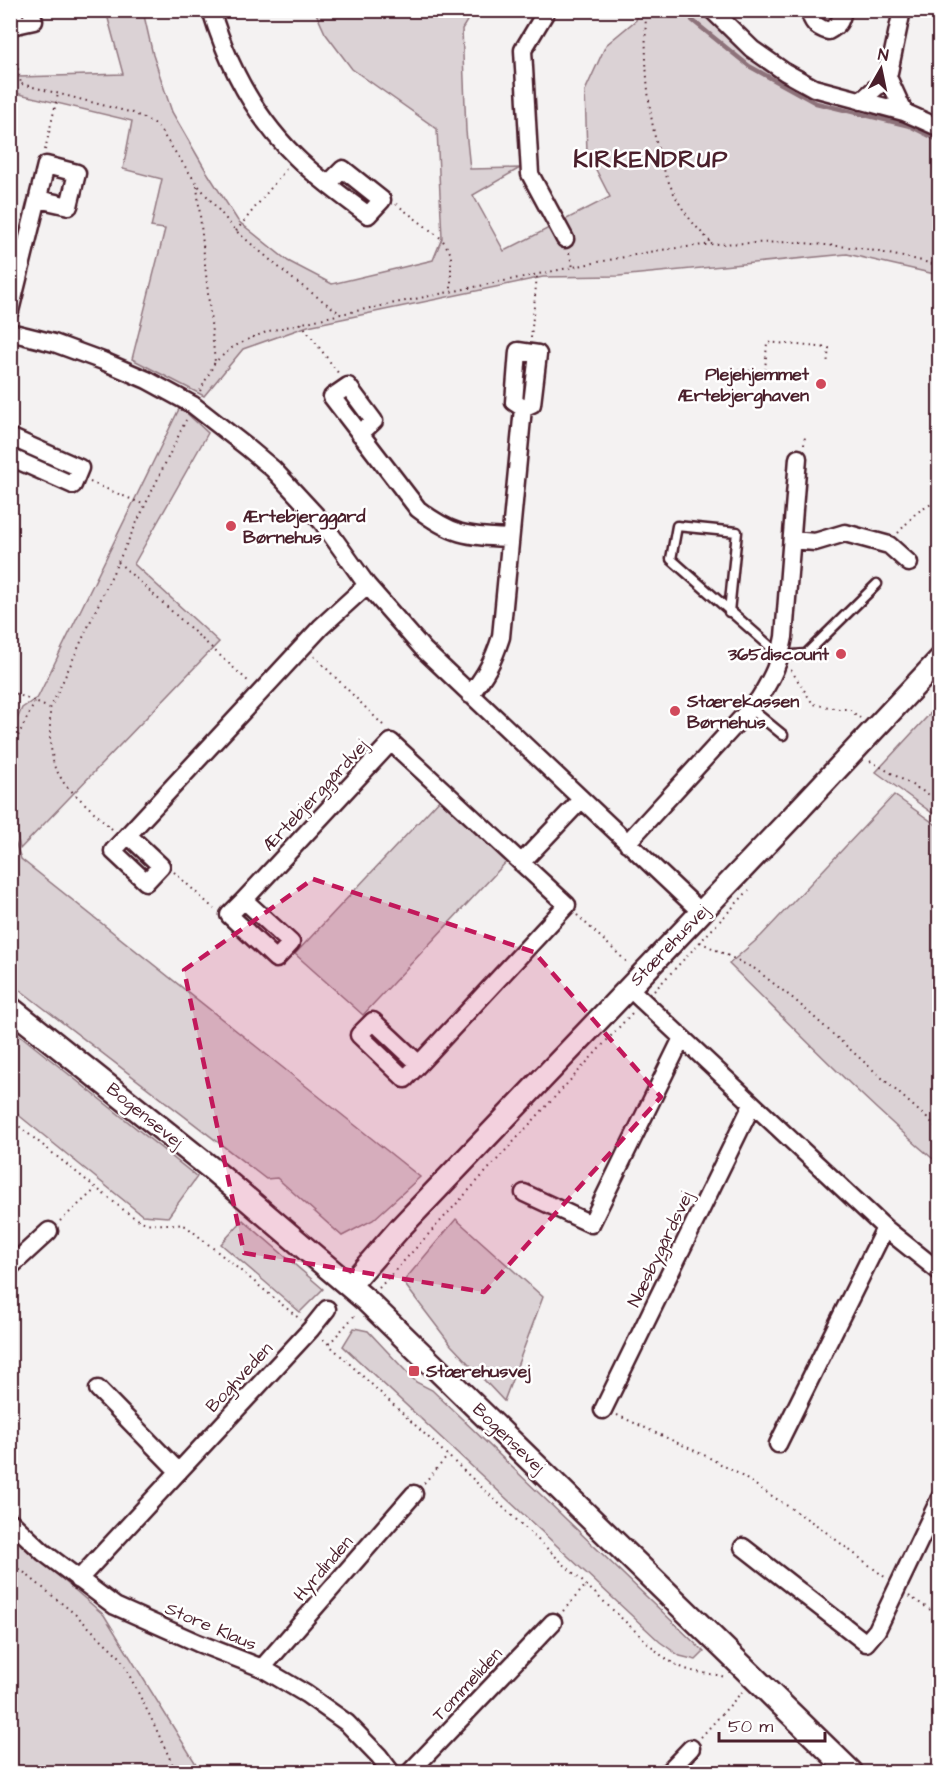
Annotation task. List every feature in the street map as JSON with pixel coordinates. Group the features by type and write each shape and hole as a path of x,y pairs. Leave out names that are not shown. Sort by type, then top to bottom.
{"main road":[{"name":"Bogensevej","path":"10,1008 212,1168 350,1285 851,1773"}],"street":[{"path":"15,18 34,21 32,10"},
{"path":"211,10 219,36 237,78 260,117 296,157 368,215 382,200"},
{"path":"547,10 523,50 531,174 565,239"},
{"path":"711,10 752,49 785,72 814,88 904,112 939,128"},
{"path":"809,10 811,20 817,27 828,31 837,27 843,10"},
{"path":"902,10 888,78 904,112"},
{"path":"861,101 888,78"},
{"path":"10,311 46,165 77,172 69,206 38,199"},
{"path":"10,332 54,343 147,380 193,405 273,469 322,522 367,585 424,650 701,912"},
{"path":"470,695 488,672 501,637 523,408 532,404 538,354 529,352"},
{"path":"348,386 332,397 418,508 435,522 454,532 473,536 510,538"},
{"path":"10,437 80,468 73,485 10,457"},
{"path":"627,843 759,699 774,673 784,638 798,458"},
{"path":"792,540 815,542 845,533 889,545 909,563"},
{"path":"161,866 146,882 113,851 321,627 367,585"},
{"name":"Stærehusvej","path":"350,1285 400,1228 939,659"},
{"name":"Ærtebjerggårdvej","path":"229,915 391,742 567,905"},
{"path":"521,863 581,800"},
{"path":"229,915 276,959 291,943 244,900"},
{"path":"419,1064 567,905"},
{"path":"635,981 682,1038 885,1228 939,1272"},
{"path":"524,1193 591,1224 682,1038"},
{"name":"Næsbygårdsvej","path":"603,1410 752,1105"},
{"path":"778,1444 885,1228"},
{"path":"10,1267 49,1231"},
{"name":"Boghveden","path":"78,1580 327,1309"},
{"path":"98,1389 178,1471"},
{"name":"Hyrdinden","path":"262,1668 414,1494"},
{"path":"743,1547 866,1643 877,1630 939,1498"},
{"name":"Store Klaus","path":"10,1521 43,1552 115,1606 198,1643 262,1668 306,1694 347,1723 379,1756 391,1773"},
{"name":"Tommeliden","path":"410,1773 552,1622"},
{"path":"668,1773 691,1748"}],"lane":[{"path":"729,612 737,532 676,526 671,560 729,612 780,656 806,654 877,584"},
{"path":"750,708 783,735"}],"path":[{"path":"646,10 647,79 657,145 664,171 678,201 696,228 713,244"},
{"path":"15,18 11,33 21,84"},
{"path":"10,81 133,112 156,124 197,184 236,231 294,280 341,314"},
{"path":"46,165 45,153 58,94"},
{"path":"236,231 296,157"},
{"path":"197,184 215,362"},
{"path":"382,200 392,201 442,238 451,254 451,292"},
{"path":"529,352 537,274"},
{"path":"301,323 348,386"},
{"path":"737,370 765,372 767,342 829,348 827,364"},
{"path":"77,477 145,505"},
{"path":"889,545 915,513 939,499"},
{"path":"118,562 260,692"},
{"path":"303,646 388,729 391,742"},
{"path":"780,656 813,704 849,709"},
{"path":"10,691 50,709"},
{"path":"10,752 35,702"},
{"path":"870,761 939,801"},
{"path":"161,866 173,871 218,912 229,915"},
{"path":"567,905 635,981"},
{"path":"700,942 755,969 795,1000 939,1131"},
{"path":"10,1119 138,1220 149,1224 175,1223 186,1226 311,1329 662,1656 678,1667 700,1673 715,1673 730,1679"},
{"path":"49,1231 97,1188"},
{"path":"603,1410 704,1455 737,1473 818,1526 876,1569 897,1588 939,1616"},
{"path":"414,1494 448,1456"},
{"path":"10,1561 76,1615 120,1657 176,1773"},
{"path":"552,1622 586,1585"},
{"path":"691,1748 744,1689"}],"highlighted area":[{"path":"313,879 534,952 661,1097 484,1292 244,1253 184,970"}],"shaded area":[{"path":"106,11 143,11 153,55 172,112 238,221 288,261 332,284 433,260 442,238 437,129 352,69 325,33 315,11 473,11 462,29 466,131 470,169 520,168 473,195 504,251 610,197 587,152 585,91 606,45 636,20 638,11 717,11 714,24 778,76 909,119 939,133 939,275 847,254 619,276 543,277 308,326 243,349 204,396 132,359 165,229 151,227 162,179 123,169 132,121 11,92 11,75 19,77 123,74"},
{"path":"180,407 208,433 134,564 219,642 20,849 11,806 10,735 22,708 38,697"},
{"path":"939,704 939,818 876,772"},
{"path":"894,795 939,827 939,1164 858,1091 729,964 761,936"},
{"path":"442,797 509,859 363,1015 295,954"},
{"path":"10,827 21,859 420,1177 373,1220 342,1236 277,1178 266,1179 11,983"},
{"path":"11,1028 197,1177 168,1217 142,1215 11,1109"},
{"path":"456,1219 543,1297 504,1401 451,1345 403,1282"},
{"path":"243,1220 323,1289 300,1312 221,1244"},
{"path":"354,1328 368,1331 416,1382 432,1390 704,1652 696,1660 680,1656 660,1642 343,1346"},
{"path":"11,1535 104,1615 201,1772 11,1772"}],"waterway":[{"path":"693,10 692,20 749,66 816,103 910,126 940,141"}],"place":[{"name":"Plejehjemmet Ærtebjerghaven","path":"821,384"},
{"name":"Ærtebjerggård Børnehus","path":"231,526"},
{"name":"365discount","path":"841,654"},
{"name":"Stærekassen Børnehus","path":"675,711"},
{"name":"Stærehusvej","path":"414,1371"}],"district":[{"name":"KIRKENDRUP","path":"651,159"}]}
